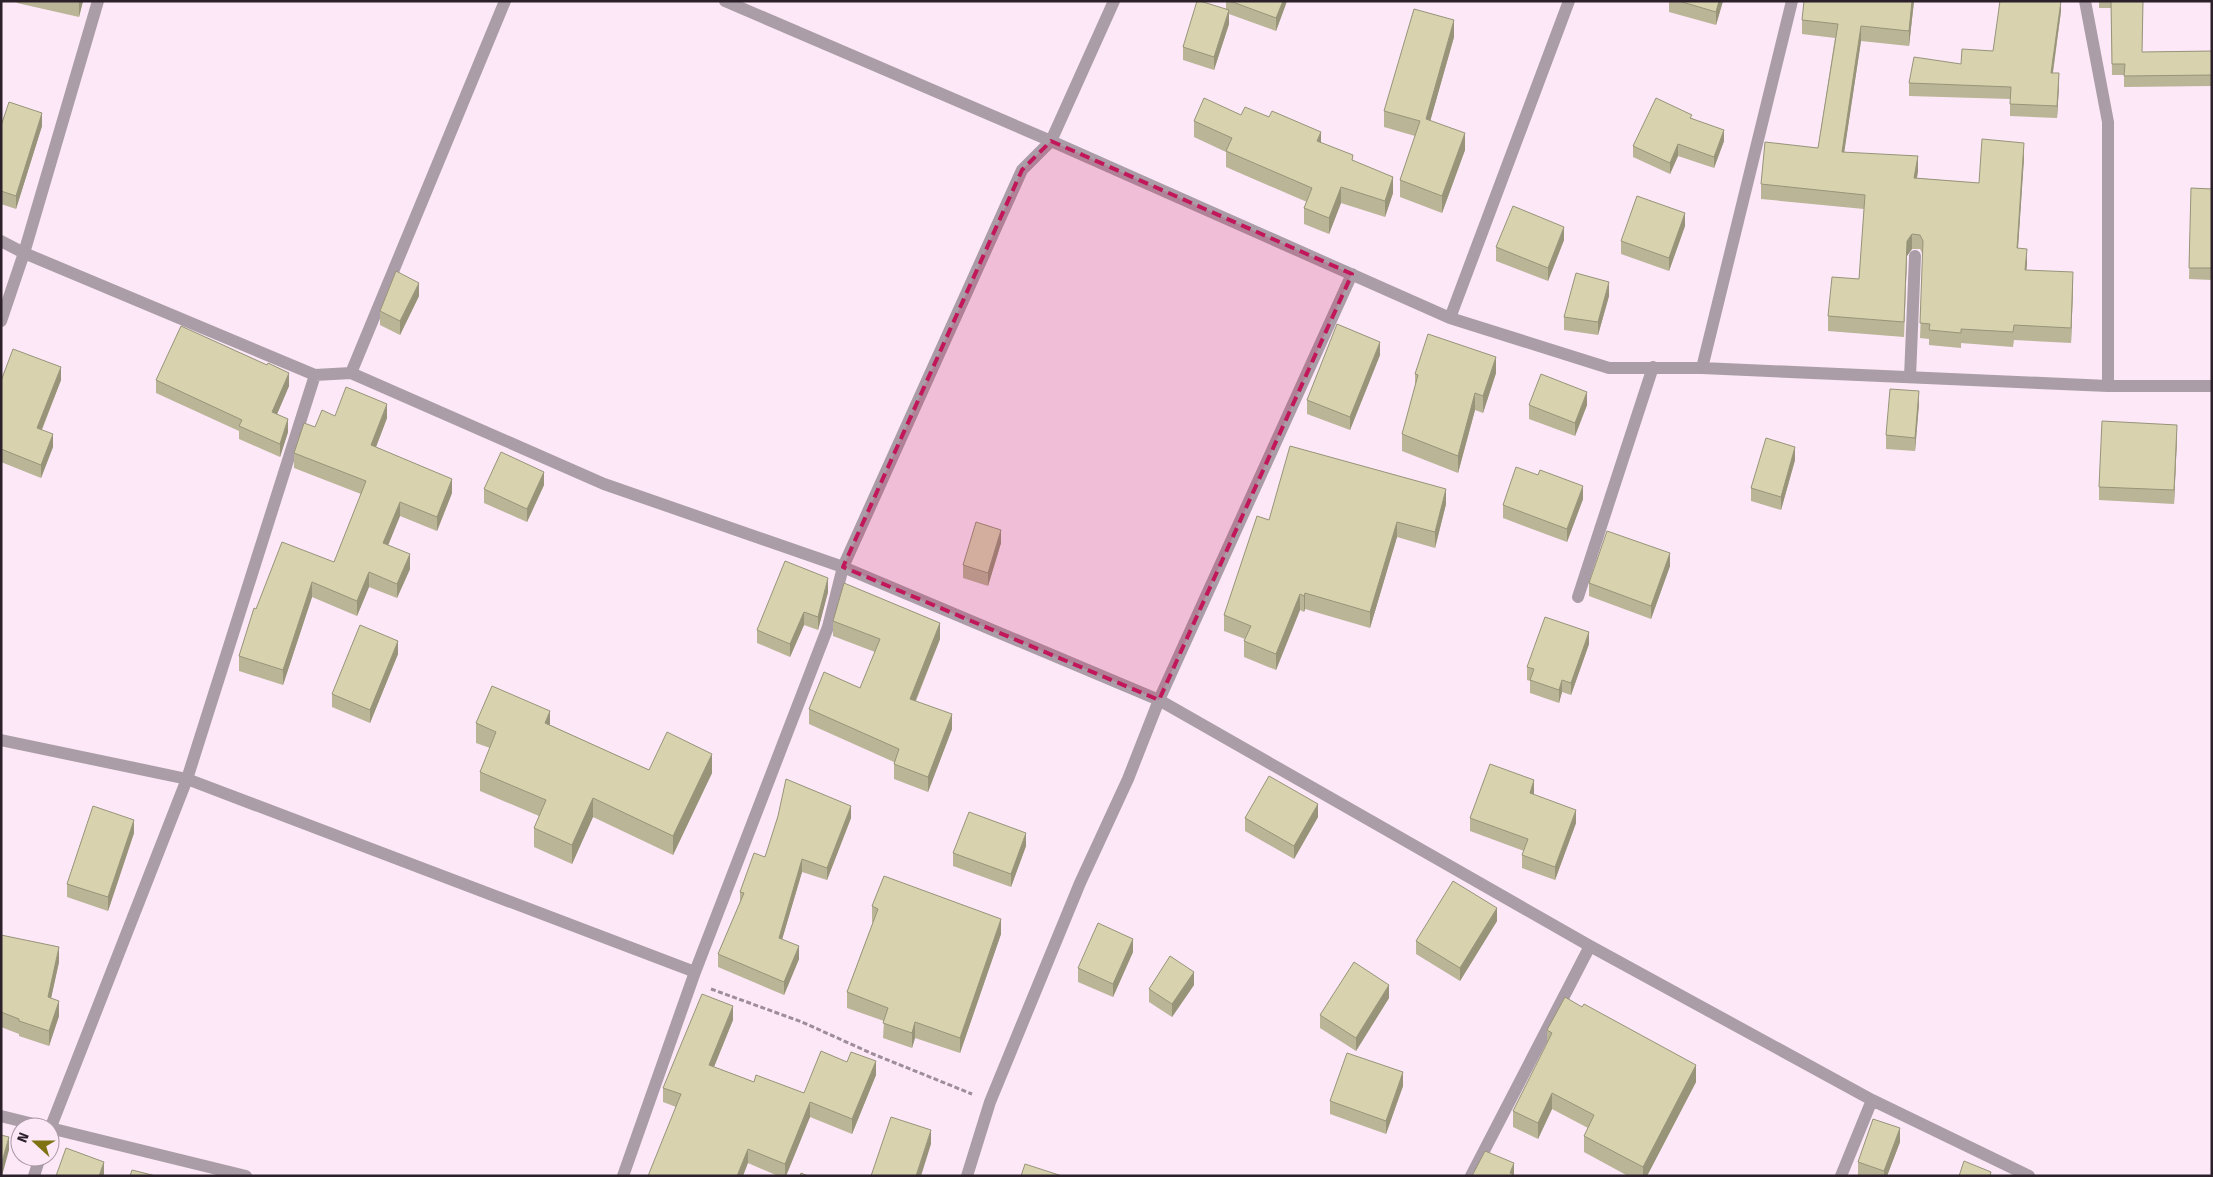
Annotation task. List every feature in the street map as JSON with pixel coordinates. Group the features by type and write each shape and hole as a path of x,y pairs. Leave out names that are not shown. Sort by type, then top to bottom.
{"street":[{"path":"1,322 24,253 98,1"},
{"path":"350,373 505,1"},
{"path":"725,1 1051,141 1450,318 1609,368 1702,368 2108,386 2212,386"},
{"path":"622,1176 694,977 828,627 843,567 1022,170 1051,141 1114,1"},
{"path":"1450,318 1568,1"},
{"path":"1702,368 1792,1"},
{"path":"2085,1 2108,122 2108,386"},
{"path":"1,241 24,253 315,375 350,373 604,484 843,567 1159,700 1590,946 1872,1100 2030,1176"},
{"path":"1910,377 1915,256"},
{"path":"966,1176 990,1102 1080,883 1128,779 1159,700 1352,274"},
{"path":"1578,597 1653,367"},
{"path":"54,1117 187,780 315,375"},
{"path":"1,740 187,780 694,977"},
{"path":"1471,1176 1590,946"},
{"path":"1841,1176 1872,1100"},
{"path":"60,1130 246,1176"}],"path":[{"path":"694,977 990,1102"}],"highlighted area":[{"path":"1051,141 1352,274 1159,700 843,567 1022,170"}],"building":[{"path":"1197,1 1229,10 1214,57 1183,47"},
{"path":"1230,1 1283,1 1276,18"},
{"path":"1679,1 1719,1 1716,12"},
{"path":"1804,1 1912,1 1909,31 1861,26 1842,152 1918,156 1914,178 1979,183 1982,139 2024,143 2017,248 2027,249 2025,270 2073,272 2071,328 2014,325 2013,332 1961,329 1961,333 1929,330 1930,324 1920,323 1923,241 1920,235 1912,234 1907,241 1904,322 1828,316 1832,277 1859,279 1865,195 1761,184 1765,142 1818,148 1838,24 1802,20"},
{"path":"2000,1 2061,1 2051,73 2059,73 2057,106 2010,104 2011,87 1909,83 1914,57 1961,64 1962,49 1993,51"},
{"path":"2111,1 2143,1 2142,52 2212,51 2212,75 2124,76 2125,64 2112,64"},
{"path":"1414,9 1454,20 1426,119 1465,133 1442,196 1400,180 1420,121 1384,111"},
{"path":"1204,98 1241,115 1245,107 1269,117 1272,111 1321,132 1317,141 1353,155 1352,160 1393,177 1385,201 1341,187 1329,218 1304,208 1312,188 1226,151 1232,138 1194,121"},
{"path":"1656,98 1692,115 1690,118 1724,130 1714,157 1678,144 1670,163 1633,146"},
{"path":"9,102 42,113 16,196 1,191 1,126"},
{"path":"2191,188 2212,189 2212,268 2189,268"},
{"path":"1637,196 1685,213 1669,258 1621,241"},
{"path":"1513,206 1564,227 1548,268 1496,247"},
{"path":"396,271 419,283 400,321 380,311"},
{"path":"1576,273 1609,282 1598,322 1564,317"},
{"path":"1337,324 1380,342 1350,417 1307,400"},
{"path":"181,326 289,373 272,412 288,419 280,444 239,426 242,420 156,380"},
{"path":"1428,334 1496,357 1483,396 1475,393 1458,456 1402,434 1418,375 1415,374"},
{"path":"13,349 61,367 37,428 53,434 41,465 1,449 1,381"},
{"path":"1541,374 1587,392 1575,423 1529,405"},
{"path":"346,387 387,404 371,445 452,479 437,517 400,502 383,543 410,554 397,584 369,572 357,601 312,582 283,670 239,656 254,608 256,609 282,542 334,562 366,481 294,453 304,423 315,427 322,410 335,416"},
{"path":"1890,389 1919,391 1915,438 1886,435"},
{"path":"2102,421 2177,425 2174,490 2099,487"},
{"path":"1766,438 1795,447 1781,497 1751,488"},
{"path":"1290,446 1446,489 1435,532 1397,522 1370,612 1305,593 1304,596 1300,594 1276,654 1244,641 1251,626 1224,615 1257,516 1269,520"},
{"path":"501,452 544,472 527,509 484,489"},
{"path":"1516,467 1538,475 1540,470 1583,486 1567,529 1503,505"},
{"path":"976,522 1001,530 988,573 963,565"},
{"path":"1607,531 1670,553 1651,606 1589,583"},
{"path":"785,561 828,578 818,617 804,612 790,644 757,630"},
{"path":"844,583 940,623 910,699 952,714 928,777 894,764 899,749 809,709 824,672 860,688 880,639 833,621"},
{"path":"1545,617 1589,632 1571,683 1562,680 1559,690 1530,680 1534,669 1527,667"},
{"path":"360,625 398,641 370,710 332,694"},
{"path":"492,686 550,711 545,723 649,770 667,732 712,754 673,836 593,798 572,845 534,828 546,800 480,772 496,732 476,723"},
{"path":"1490,764 1534,780 1530,793 1576,810 1555,867 1522,855 1528,839 1470,818"},
{"path":"1269,776 1318,804 1294,846 1245,818"},
{"path":"786,779 851,806 827,868 802,859 779,938 799,946 784,982 718,954 744,893 740,892 754,853 765,857 778,816"},
{"path":"93,806 134,820 108,897 67,884"},
{"path":"969,812 1026,833 1011,874 953,853"},
{"path":"884,876 1001,919 960,1038 915,1022 912,1033 883,1023 888,1008 847,992 878,909 872,906"},
{"path":"1453,881 1497,908 1460,968 1416,941"},
{"path":"1098,923 1133,939 1113,984 1078,968"},
{"path":"1,935 59,947 48,997 59,1001 49,1031 19,1021 19,1019 1,1012"},
{"path":"1170,956 1194,972 1172,1004 1149,989"},
{"path":"1354,962 1389,985 1356,1038 1320,1015"},
{"path":"702,994 733,1006 709,1065 754,1082 756,1075 804,1093 821,1051 847,1062 851,1052 876,1061 852,1119 810,1102 785,1164 748,1149 737,1176 648,1176 681,1094 663,1088"},
{"path":"1565,997 1582,1007 1584,1004 1696,1065 1643,1167 1584,1136 1594,1115 1552,1093 1538,1123 1513,1111 1552,1033 1547,1030"},
{"path":"1347,1053 1403,1072 1386,1121 1330,1101"},
{"path":"891,1117 931,1130 916,1176 871,1176"},
{"path":"1873,1119 1900,1128 1884,1171 1858,1162"},
{"path":"1,1135 9,1137 1,1165"},
{"path":"66,1148 104,1162 99,1176 56,1176"},
{"path":"1485,1151 1514,1163 1510,1173 1515,1176 1472,1176"},
{"path":"1964,1161 1991,1172 1990,1176 1959,1176"},
{"path":"1025,1164 1062,1176 1021,1176"},
{"path":"132,1170 156,1176 130,1176"}]}
